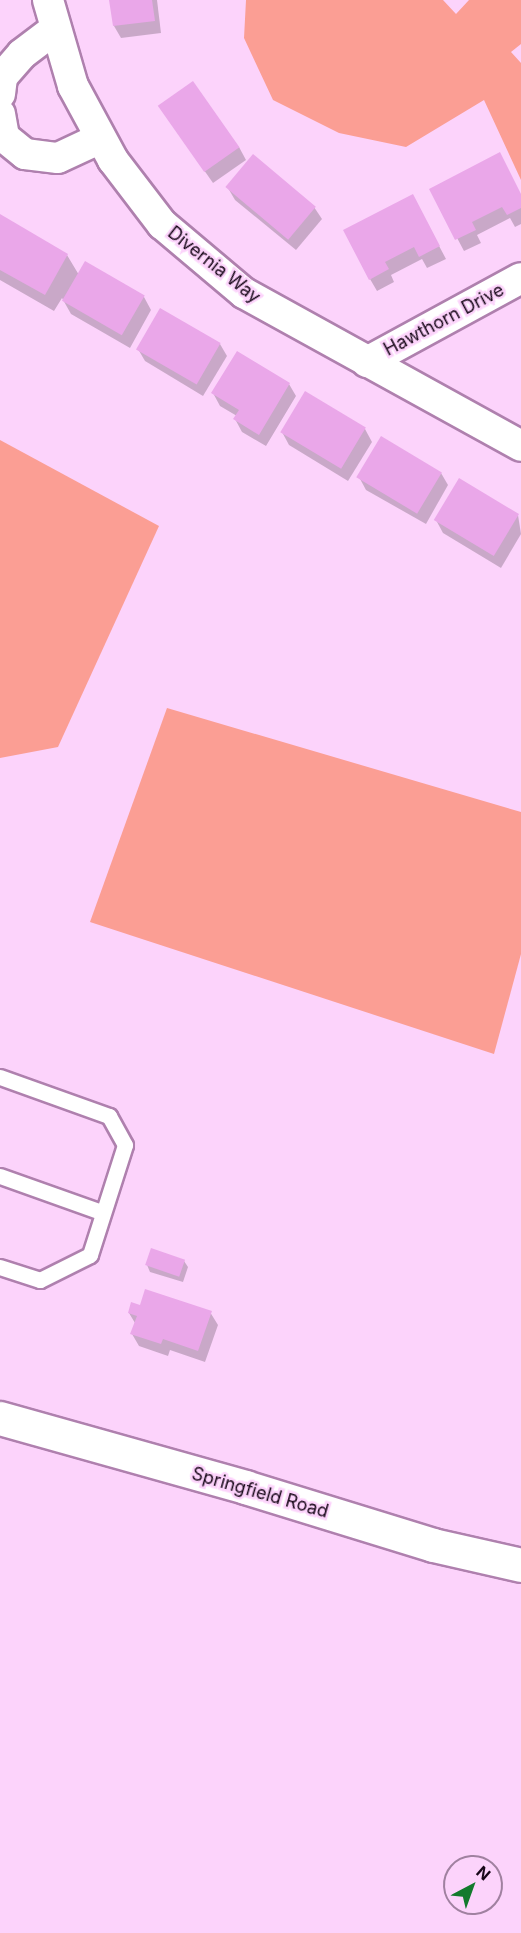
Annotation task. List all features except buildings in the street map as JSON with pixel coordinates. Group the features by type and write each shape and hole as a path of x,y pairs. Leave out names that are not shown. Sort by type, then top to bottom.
{"street":[{"name":"Divernia Way","path":"48,0 74,87 113,160 162,224 244,293 521,447"},
{"path":"0,94 2,77 15,62 55,29"},
{"path":"0,114 4,137 25,154 58,158 101,138"},
{"name":"Hawthorn Drive","path":"367,362 521,278"},
{"name":"Springfield Road","path":"0,1418 246,1487 433,1545 521,1565"}],"lane":[{"path":"0,1077 109,1116 125,1145 101,1212 90,1255 40,1280 0,1267"},
{"path":"0,1176 101,1212"}],"shaded area":[{"path":"246,0 443,0 456,14 469,0 521,0 521,44 511,52 521,63 521,180 484,100 406,147 339,133 273,100 244,38"},
{"path":"0,440 159,526 58,747 0,758"},
{"path":"167,708 521,812 521,954 494,1054 90,922"}]}
